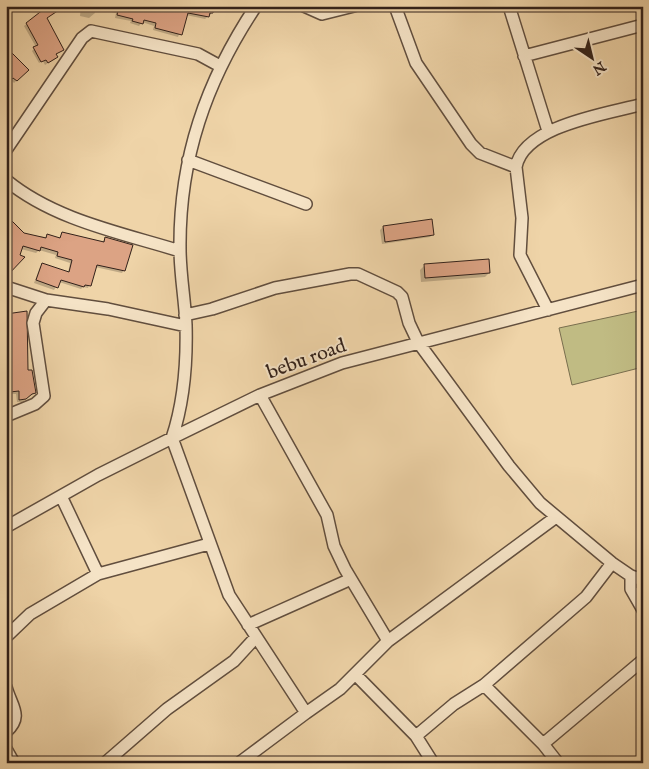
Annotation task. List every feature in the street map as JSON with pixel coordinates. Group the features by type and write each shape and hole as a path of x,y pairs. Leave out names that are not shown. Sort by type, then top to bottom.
{"street":[{"path":"256,6 220,66 205,103 188,160 180,201 180,251 186,321 182,396 172,438 229,595 306,712"},
{"path":"304,6 322,14 354,6"},
{"path":"395,6 416,62 471,144 480,153 516,167"},
{"path":"510,6 548,131"},
{"path":"524,56 643,25"},
{"path":"6,150 82,38 91,31 198,54 220,66"},
{"path":"548,310 520,254 522,218 516,167 520,153 526,146 548,131 642,105"},
{"path":"188,160 306,204"},
{"path":"6,180 23,192 69,215 180,251"},
{"path":"6,287 46,300 186,321 212,309 275,288 311,280 358,274 368,281 397,292 402,297 409,323 418,342 509,466 556,517 612,563 631,576 643,580"},
{"name":"bebu road","path":"6,527 172,438 260,395 342,363 643,285"},
{"path":"6,416 36,404 44,396 32,323 36,313 46,300"},
{"path":"260,395 327,515 334,546 351,579 388,641"},
{"path":"61,496 98,574"},
{"path":"239,763 356,675 388,641 556,517"},
{"path":"6,637 30,614 98,574 210,544"},
{"path":"416,736 454,704 484,685 586,597 612,563"},
{"path":"631,576 632,588 643,610"},
{"path":"248,625 351,579"},
{"path":"105,763 172,705 234,661 256,637"},
{"path":"543,744 643,660"},
{"path":"356,675 416,736 433,763"},
{"path":"484,685 543,744 558,763"},
{"path":"6,687 17,716 6,732"},
{"path":"6,750 14,763"}],"shaded area":[{"path":"643,310 643,367 572,385 559,328"}],"building":[{"path":"42,6 65,6 47,18 64,50 56,54 58,57 48,63 46,60 41,62 33,47 38,45 26,23 44,9"},
{"path":"119,6 214,6 213,13 210,13 209,17 188,13 182,35 155,28 156,23 144,20 143,24 117,15"},
{"path":"6,47 29,70 17,81 13,78 11,80 6,76"},
{"path":"6,215 24,233 46,238 47,234 60,238 62,232 104,242 105,237 133,245 125,271 97,265 91,286 85,285 84,287 61,280 58,288 36,280 42,263 69,272 72,260 57,256 58,252 41,247 40,251 23,246 20,255 25,257 6,277"},
{"path":"432,219 434,235 385,242 383,226"},
{"path":"489,259 490,273 425,278 424,264"},
{"path":"27,311 28,370 32,370 36,393 26,399 19,400 19,391 10,392 6,314"}]}
